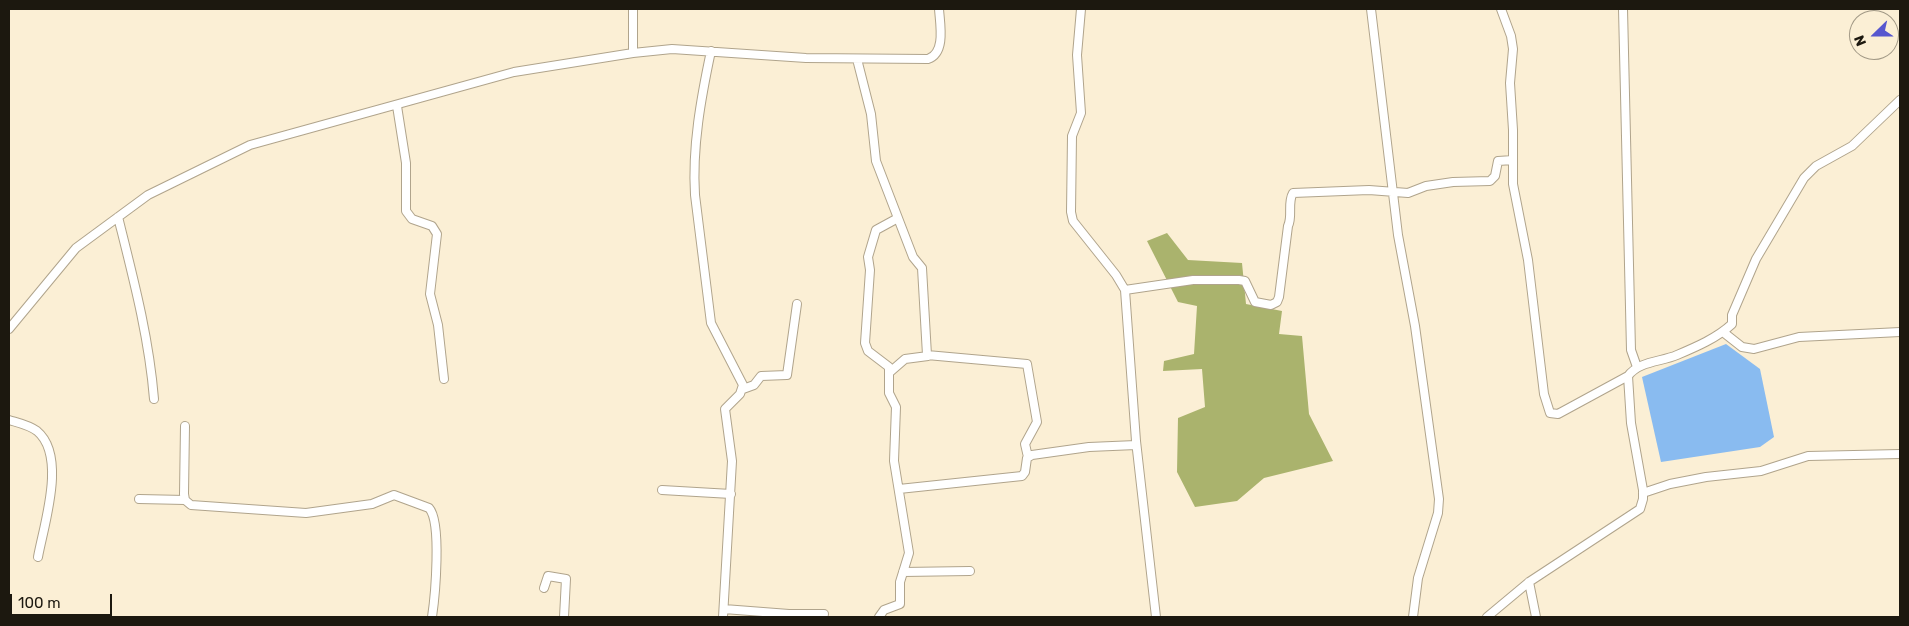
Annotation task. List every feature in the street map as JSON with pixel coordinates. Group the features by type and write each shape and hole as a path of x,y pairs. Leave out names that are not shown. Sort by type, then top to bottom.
{"street":[{"path":"633,9 633,53"},
{"path":"9,328 68,255 118,217 148,195 250,145 397,106 514,72 633,53 672,49 806,58 914,60 936,56 939,50 939,9"},
{"path":"1081,9 1077,55 1082,114 1072,136 1071,216 1078,228 1116,275 1124,290 1136,446 1156,617"},
{"path":"1371,9 1398,235 1415,326 1438,509 1418,578 1413,617"},
{"path":"1501,9 1512,41 1510,84 1513,184 1532,283 1542,381 1550,412 1558,414 1628,376 1637,367 1676,356 1723,332 1732,324 1732,315 1756,259 1804,178 1816,166 1852,146 1900,100"},
{"path":"1623,9 1631,350 1637,367"},
{"path":"711,51 699,112 694,179 695,195 711,323 741,378 743,389"},
{"path":"856,59 871,114 876,162 914,259 922,270 926,351 928,356"},
{"path":"397,106 406,156 406,211 412,219 432,226 437,234 430,294 438,324 444,379"},
{"path":"1124,290 1193,280 1239,280 1246,281 1255,302 1270,305 1277,302 1279,297 1291,220 1291,197 1293,193 1369,190 1408,193 1426,186 1453,182 1490,181 1494,176 1498,161 1513,160"},
{"path":"118,217 132,272 150,360 154,399"},
{"path":"879,617 884,610 900,605 900,582 908,558 908,546 894,461 896,406 889,393 890,372 885,362 868,352 865,343 870,270 868,259 876,230 898,218"},
{"path":"797,304 787,375 761,376 754,384 743,389 725,409 732,461 724,613 824,614"},
{"path":"1723,332 1742,347 1754,349 1799,337 1900,332"},
{"path":"890,372 890,370 905,359 928,356 995,362 1018,361 1027,364 1037,422 1025,444 1028,456 1025,472 1022,476 899,489"},
{"path":"1487,617 1529,582 1632,516 1642,505 1643,493 1631,423 1628,376"},
{"path":"9,420 28,425 39,432 47,444 52,461 52,478 38,557"},
{"path":"185,426 185,500"},
{"path":"1028,456 1089,447 1136,446"},
{"path":"1643,493 1670,484 1706,477 1761,471 1808,456 1900,454"},
{"path":"662,490 731,494"},
{"path":"139,499 185,500 195,506 306,513 372,504 394,495 426,506 432,511 436,525 436,585 432,617"},
{"path":"903,572 970,571"},
{"path":"544,588 548,576 566,579 564,617"},
{"path":"1529,582 1536,617"}],"green space":[{"path":"1167,233 1188,260 1242,263 1246,304 1282,311 1279,334 1302,336 1309,414 1333,461 1264,478 1237,501 1195,507 1177,472 1178,418 1205,407 1202,369 1163,371 1164,361 1194,354 1197,306 1178,302 1147,241"}],"water":[{"path":"1726,344 1760,369 1774,437 1760,447 1661,462 1642,377"}]}
